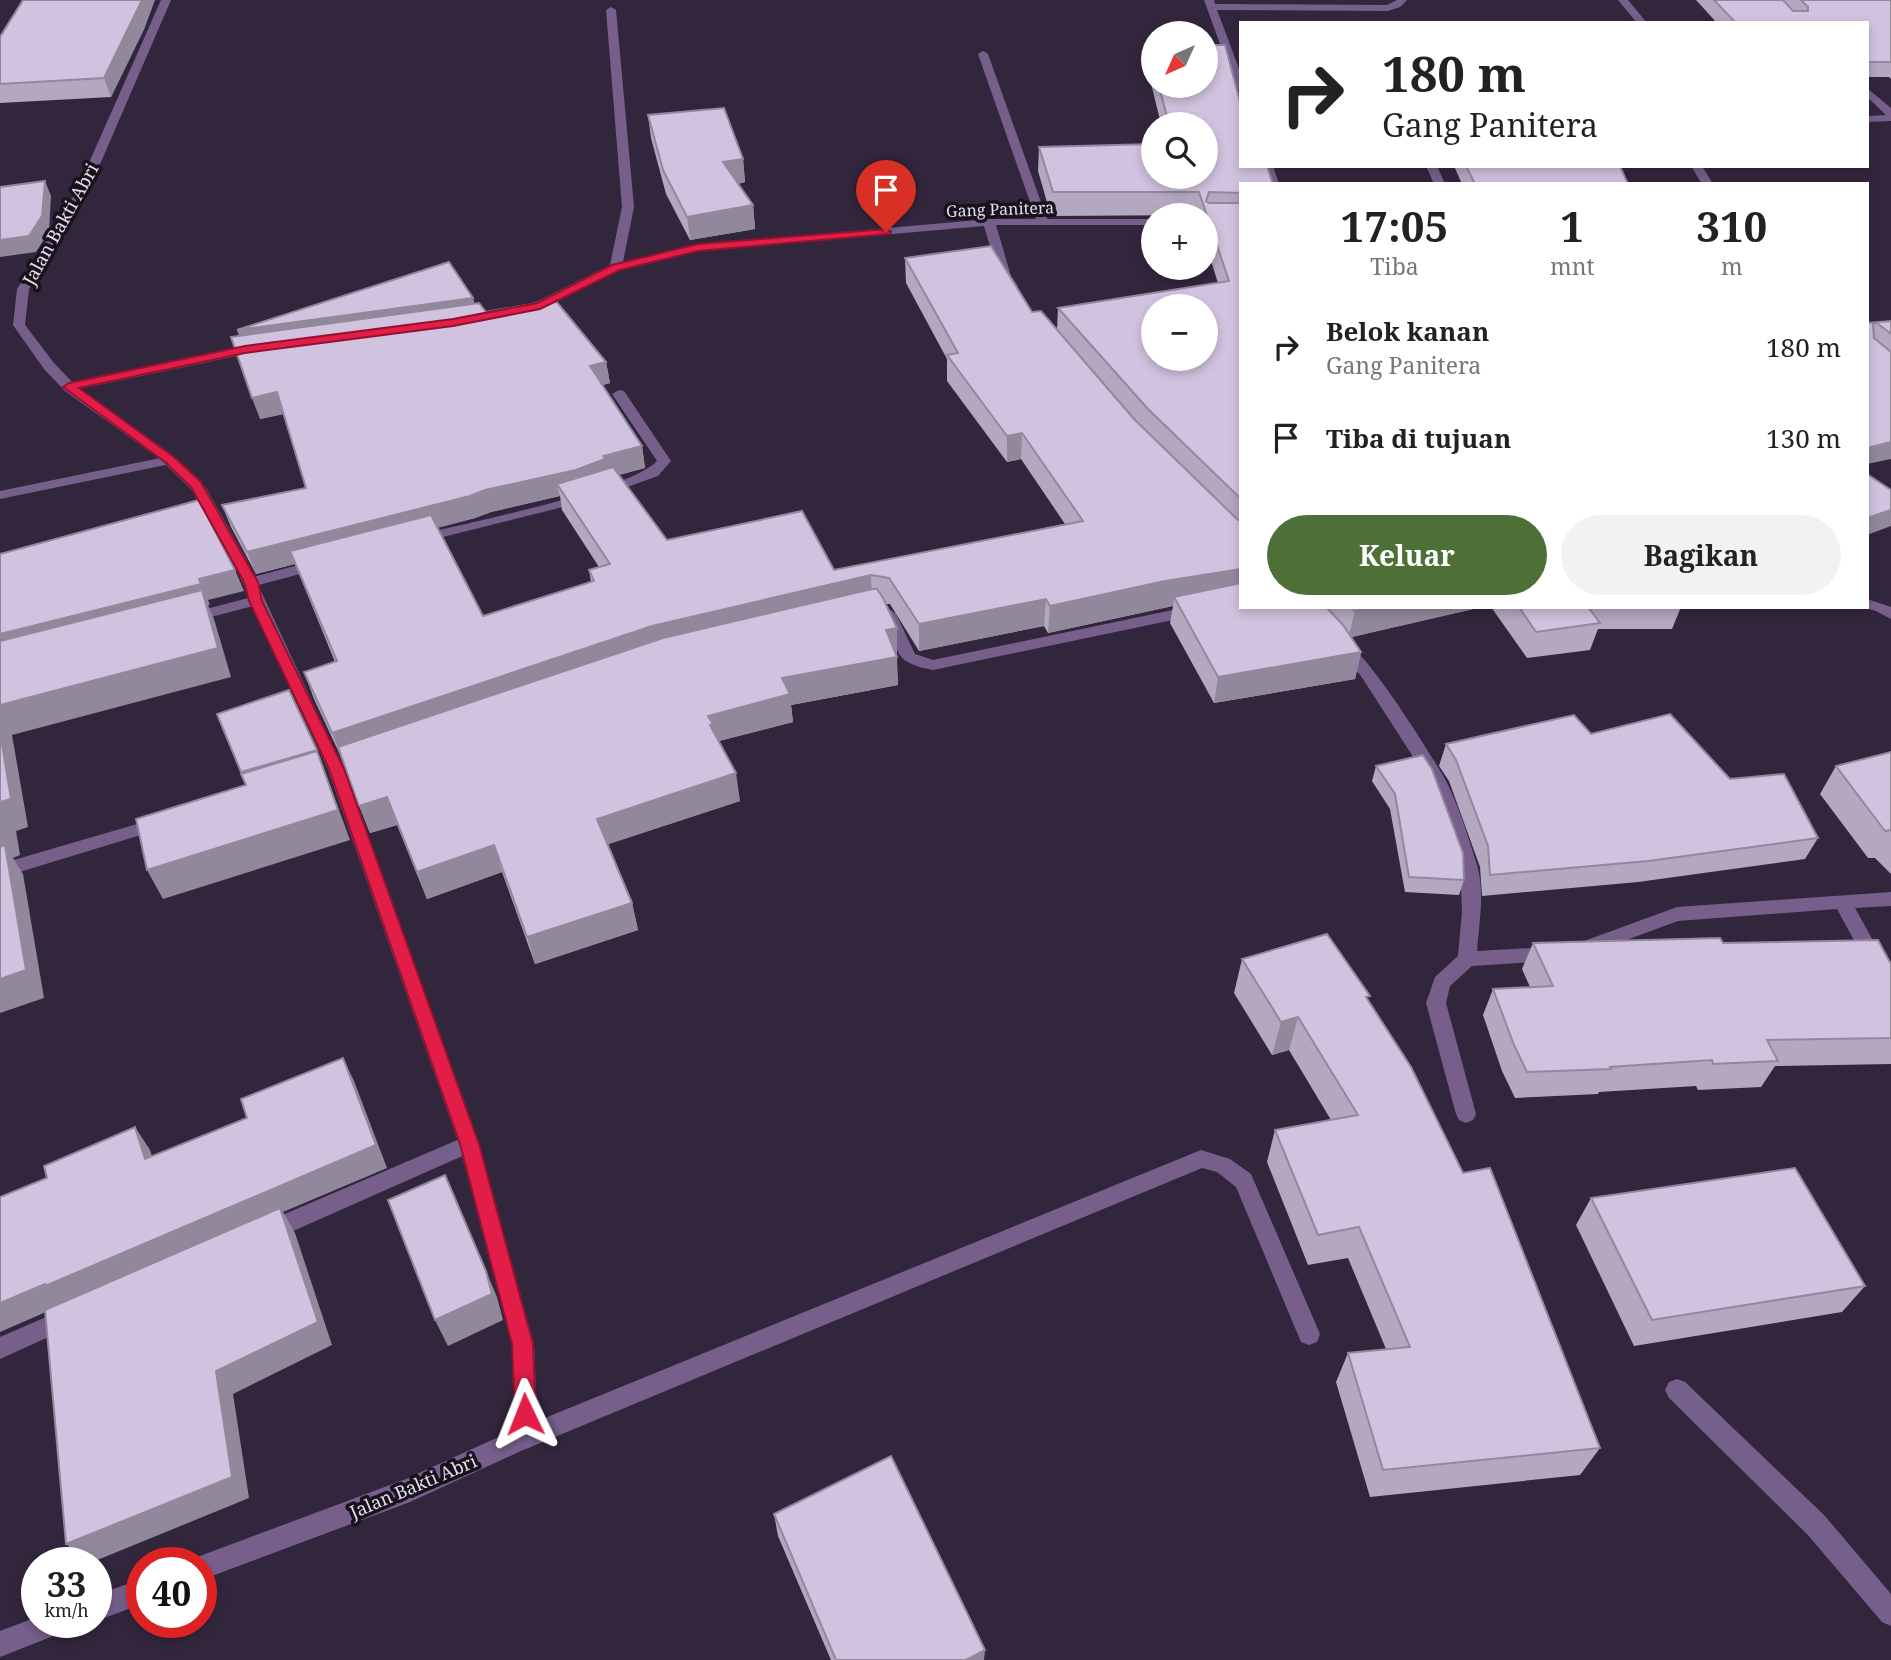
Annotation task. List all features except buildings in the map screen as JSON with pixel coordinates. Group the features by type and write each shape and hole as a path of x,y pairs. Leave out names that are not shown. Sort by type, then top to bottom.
{"street":[{"name":"Jalan Bakti Abri","path":"166,0 82,192 23,289 19,325 69,387 170,460 197,485 251,582 256,601 336,769 469,1144 523,1344 526,1437 410,1490 217,1562"},
{"path":"1239,82 1211,3 1388,8 1398,5 1402,0"},
{"path":"1623,0 1640,21"},
{"path":"1350,8 1356,21"},
{"path":"611,10 628,206 616,267"},
{"path":"984,54 1043,223"},
{"path":"1869,93 1891,116"},
{"path":"1869,119 1891,116"},
{"path":"989,222 1005,276 1020,298"},
{"name":"Gang Panitera","path":"515,310 540,305 616,267 698,248 989,222 1141,222"},
{"path":"69,387 151,368 273,346"},
{"path":"398,544 586,497 653,473 663,461 619,394"},
{"path":"0,495 170,460"},
{"path":"251,582 331,561"},
{"path":"177,620 256,601"},
{"path":"1869,604 1881,607 1891,614"},
{"path":"860,612 883,609 891,614 905,655 917,664 933,665 1214,607"},
{"path":"1332,635 1367,672 1438,782 1469,868 1471,912 1467,959"},
{"path":"0,871 181,816"},
{"path":"1466,1114 1436,1003 1442,982 1467,959 1574,953 1677,914 1891,899"},
{"path":"1842,902 1891,990"},
{"path":"254,1238 469,1144"},
{"path":"526,1437 1201,1159 1223,1165 1244,1181 1309,1334"},
{"path":"0,1348 89,1309"},
{"path":"1677,1390 1816,1525 1891,1613"},
{"path":"0,1644 21,1636"}],"route":[{"path":"525,1414 523,1344 469,1144 336,769 256,601 251,582 197,485 170,460 69,387 245,349 453,323 540,305 616,267 698,248 886,232"}]}
